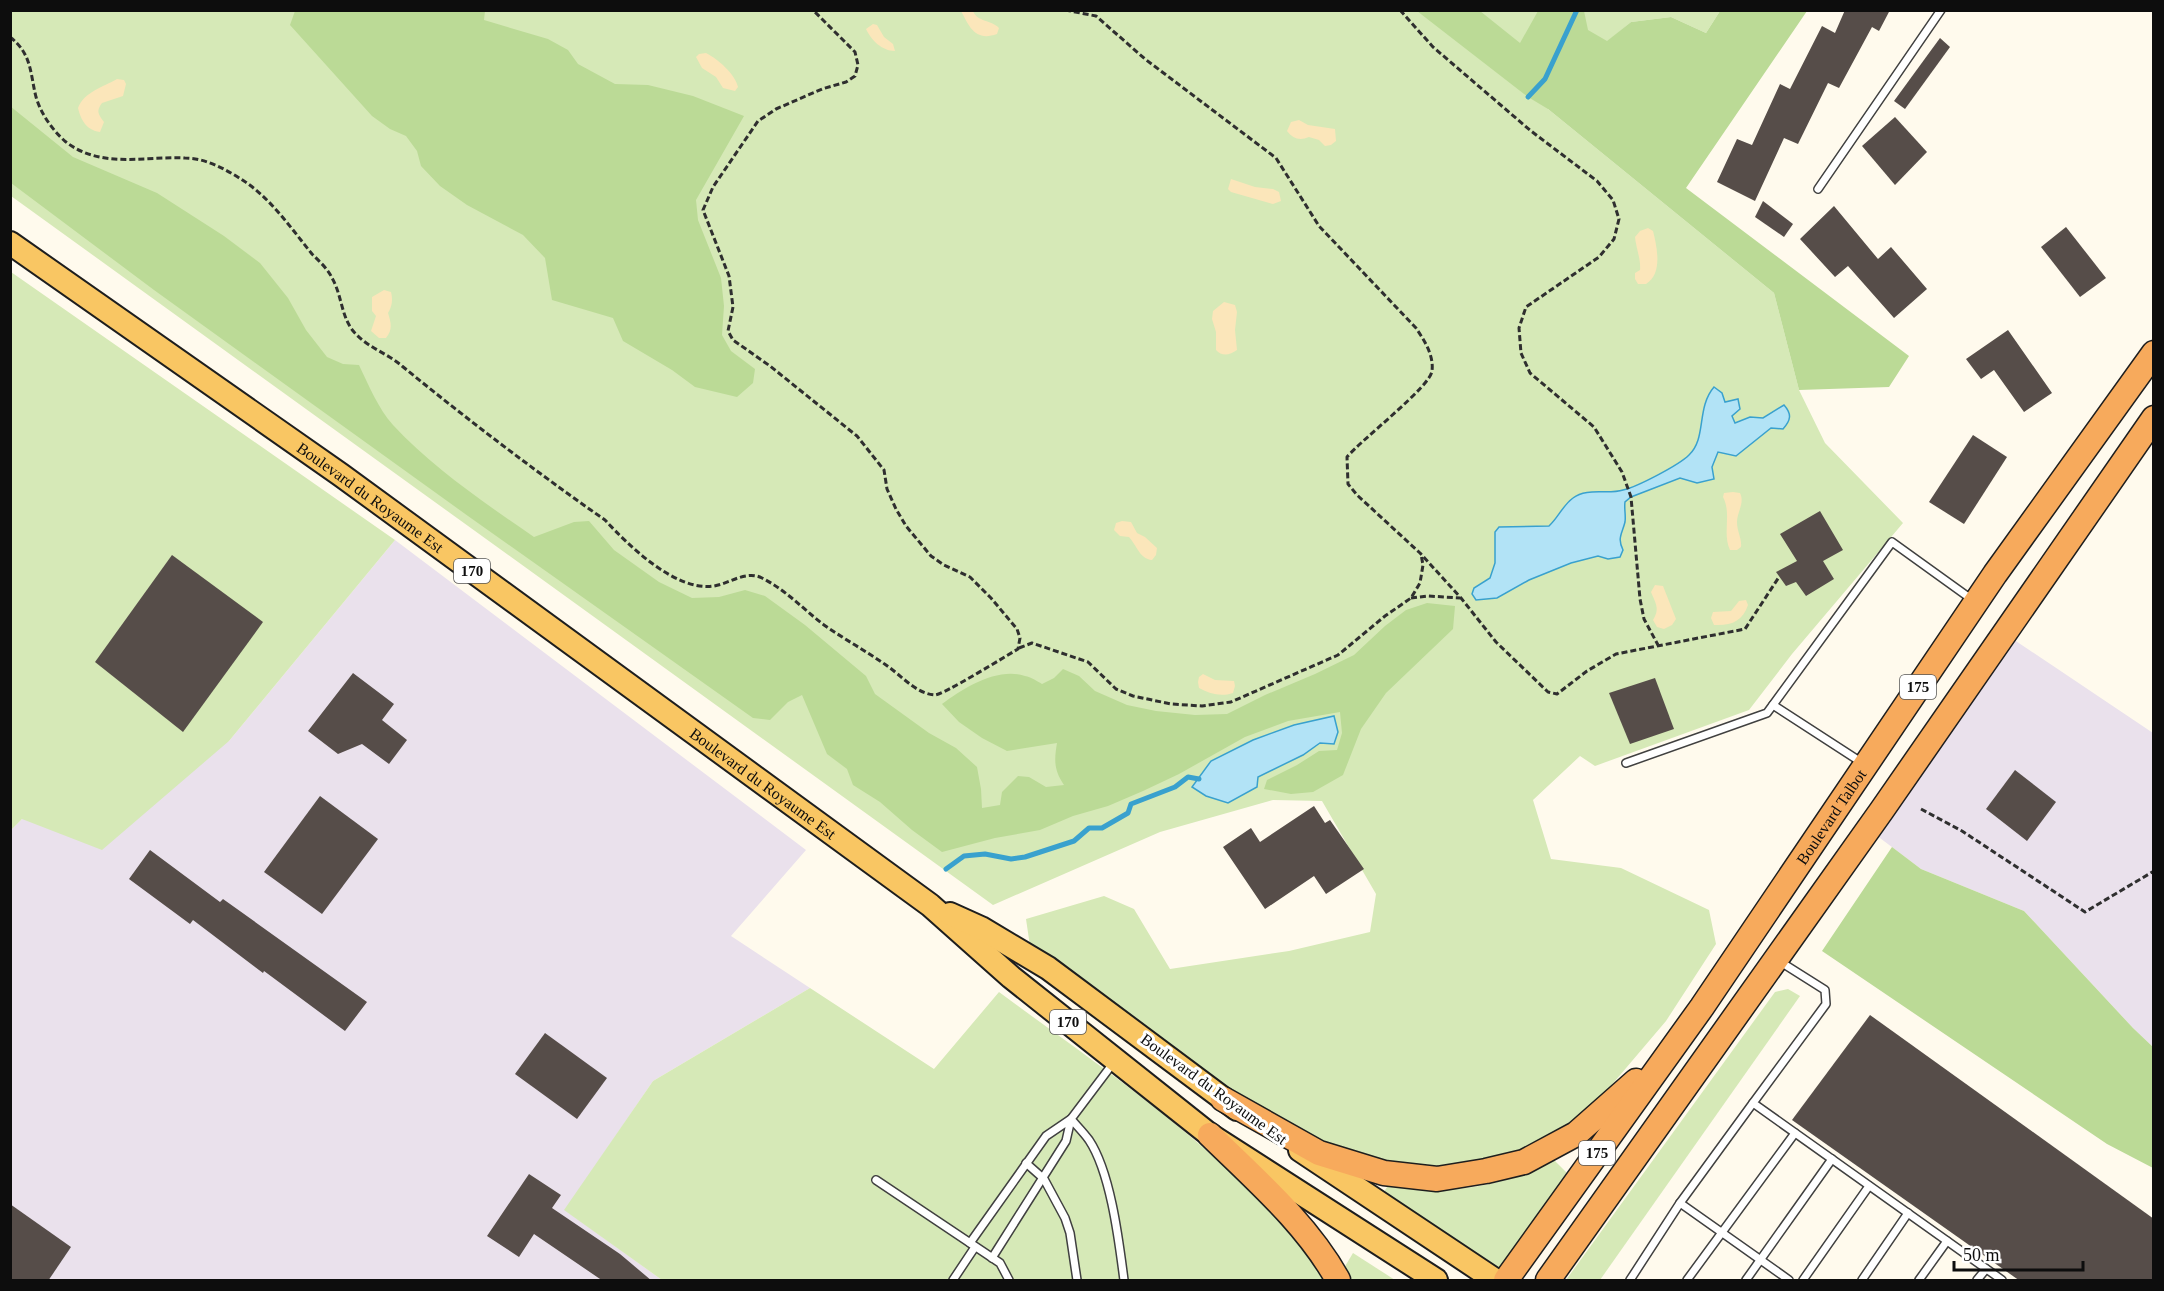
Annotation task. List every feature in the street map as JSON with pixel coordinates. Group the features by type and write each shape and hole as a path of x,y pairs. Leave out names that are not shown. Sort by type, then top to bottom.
{"highway":[{"name":"Boulevard Talbot","path":"1506,1281 1688,1024 1976,602 2154,353"},
{"name":"175","path":"1548,1281 2154,418"},
{"path":"1866,765 1897,787"},
{"path":"1223,1099 1319,1153 1384,1173 1437,1179 1524,1162 1576,1134 1629,1088 1688,1024"},
{"path":"1210,1135 1287,1212 1325,1257 1338,1281"}],"main road":[{"name":"Boulevard du Royaume Est","path":"10,243 341,475 930,904 1011,977 1210,1135 1436,1281"},
{"name":"Boulevard du Royaume Est","path":"930,904 981,928 1048,968 1223,1099 1495,1281"}],"lane":[{"path":"1818,189 1941,10"},
{"path":"1626,763 1767,713 1892,542 1976,602"},
{"path":"1773,705 1866,765"},
{"path":"1630,1281 1680,1203 1826,1004 1826,990 1776,959"},
{"path":"953,1281 973,1245 1026,1163 1046,1136 1071,1119 1116,1060"},
{"path":"1753,1103 2002,1281"},
{"path":"992,1258 1066,1141 1071,1119"},
{"path":"1071,1119 1090,1141 1100,1162 1118,1236 1124,1281"},
{"path":"1687,1281 1795,1132"},
{"path":"1746,1281 1832,1159"},
{"path":"1026,1163 1044,1179 1065,1218 1070,1233 1077,1281"},
{"path":"876,1180 1000,1263 1009,1281"},
{"path":"1803,1281 1869,1186"},
{"path":"1680,1203 1789,1281"},
{"path":"1862,1281 1908,1213"},
{"path":"1919,1281 1947,1241"},
{"path":"1977,1281 1986,1269"}],"path":[{"path":"813,10 855,52 858,65 855,76 846,82 822,89 776,109 758,121 706,200 703,210 729,276 732,292 733,307 728,331 733,340 770,366 857,436 884,470 887,489 906,526 931,556 944,566 970,577 991,597 1017,629 1020,638 1018,649"},
{"path":"1065,10 1096,16 1146,59 1276,158 1319,226 1416,328 1426,344 1432,361 1432,374 1420,390 1356,446 1347,457 1348,484 1420,553 1461,598 1496,642 1548,692 1557,694 1587,671 1616,654 1745,629 1779,577"},
{"path":"1400,10 1432,47 1531,131 1597,182 1613,200 1619,219 1614,239 1599,257 1526,306 1519,327 1521,353 1530,373 1594,427 1622,472 1630,497 1644,619 1658,645"},
{"path":"10,37 25,51 43,114 67,142 84,152 104,158 126,160 187,158 208,162 246,182 279,214 332,278 346,321 354,332 371,347 392,357 462,415 605,520 617,534 659,569 679,580 699,587 715,586 746,576 760,577 786,593 824,624 923,693 938,695 1032,643 1088,662 1116,689 1133,696 1171,704 1203,706 1231,702 1338,655 1385,616 1411,598 1420,583 1423,565 1420,553"},
{"path":"1411,598 1428,596 1461,598"},
{"path":"1921,810 1962,831 2085,912 2154,871"}],"shaded area":[{"path":"395,540 806,850 731,936 810,988 653,1081 565,1210 662,1280 11,1280 11,830 22,819 229,741"},
{"path":"2004,633 2153,733 2153,1047 2024,911 1921,869 1868,829"}],"green space":[{"path":"11,11 1720,11 1706,33 1671,17 1631,22 1608,41 1548,109 1774,293 1799,390 1825,443 1903,523 1792,654 1749,710 1595,766 1580,756 1533,800 1551,859 1621,868 1709,910 1716,944 1666,1021 1598,1101 1550,1137 1507,1158 1465,1169 1376,1162 1336,1147 1262,1110 1196,1067 1030,946 1026,919 1104,896 1134,909 1170,969 1289,951 1370,932 1376,894 1322,801 1273,800 1160,832 993,905 11,196","holes":["1334,716 1338,732 1303,755 1258,777 1193,788 1211,761"]},
{"path":"295,11 485,11 484,20 548,39 568,50 578,64 615,84 648,85 693,96 744,116 696,200 698,220 721,278 724,306 722,335 731,351 755,369 753,383 737,397 695,387 672,370 623,341 613,318 552,300 545,258 523,235 467,205 440,186 421,166 417,151 406,136 390,129 372,116 290,25"},
{"path":"1417,11 1480,11 1520,43 1538,11 1584,11 1588,30 1607,41 1631,22 1671,17 1706,33 1720,11 1807,11 1686,188 1909,356 1889,387 1799,390 1774,293 1548,109 1528,97"},
{"path":"10,106 73,157 157,193 224,236 260,263 288,298 306,330 327,357 343,364 359,365 383,411 409,441 460,485 534,537 574,522 589,521 614,550 659,582 692,598 719,597 745,590 765,596 805,625 866,676 875,694 929,733 956,748 977,767 982,808 1000,805 1002,792 1018,776 1029,777 1046,787 1064,785 1058,775 1056,765 1057,743 1007,751 982,738 959,722 942,704 981,681 1003,674 1014,674 1029,677 1042,684 1054,678 1063,669 1079,676 1095,691 1127,705 1195,715 1227,714 1354,655 1406,610 1427,603 1455,606 1453,629 1386,693 1361,729 1343,775 1313,792 1291,794 1264,789 1267,780 1319,751 1337,750 1342,733 1340,712 1288,721 1245,737 1179,774 1143,791 1040,830 995,838 942,852 880,802 853,785 847,769 827,754 802,695 788,702 770,720 753,718 154,290 11,183"},
{"path":"11,272 395,540 229,741 102,850 22,819 11,830"},
{"path":"1892,847 1921,869 2024,911 2153,1047 2153,1168 2107,1144 1822,951"},
{"path":"810,988 934,1069 999,992 1139,1095 1206,1150 1238,1179 1284,1227 1307,1252 1327,1280 662,1280 564,1210 653,1081"},
{"path":"1788,989 1800,996 1600,1280 1566,1280 1775,992"},
{"path":"1552,1158 1568,1174 1493,1279 1380,1198 1389,1184 1420,1189 1468,1188 1499,1182 1519,1175"},
{"path":"1353,1253 1395,1280 1349,1280 1344,1268"}],"sand":[{"path":"961,11 973,11 978,17 996,25 999,28 997,34 983,36 978,34 970,27"},
{"path":"873,24 877,25 884,37 893,44 895,51 881,47 871,37 866,29"},
{"path":"706,53 730,72 738,87 735,91 723,88 716,77 702,68 696,57"},
{"path":"117,79 124,80 126,84 123,96 102,103 98,113 104,122 100,132 91,129 81,117 78,108 81,102 94,90"},
{"path":"1299,120 1308,125 1335,129 1336,141 1325,146 1319,140 1292,136 1287,131 1291,122"},
{"path":"1231,179 1255,187 1273,189 1279,192 1281,201 1273,204 1231,192 1228,189"},
{"path":"1648,228 1653,231 1655,237 1657,267 1651,280 1646,284 1638,284 1635,273 1640,270 1640,266 1635,237 1640,231"},
{"path":"384,290 391,292 392,295 388,313 391,323 386,338 379,338 371,331 376,316 372,311 372,297"},
{"path":"1224,302 1235,305 1237,312 1235,330 1237,350 1221,354 1216,350 1216,332 1212,319 1213,311"},
{"path":"1724,493 1740,493 1742,500 1737,518 1741,547 1737,550 1730,550 1728,544 1727,510 1723,497"},
{"path":"1131,522 1137,533 1157,548 1152,560 1142,555 1129,537 1120,536 1114,530 1116,523"},
{"path":"1655,585 1663,586 1676,619 1672,625 1664,629 1657,627 1653,620 1657,609 1651,592"},
{"path":"1746,600 1748,605 1740,619 1726,625 1714,625 1711,618 1713,612 1731,611 1739,601"},
{"path":"1203,674 1215,680 1234,681 1233,693 1216,694 1199,688 1199,677"}],"water":[{"path":"1714,387 1722,393 1725,402 1738,399 1740,409 1732,416 1735,423 1750,417 1763,418 1784,405 1789,414 1788,423 1783,429 1771,428 1736,456 1718,452 1712,467 1714,479 1697,483 1680,478 1631,497 1625,502 1625,522 1620,539 1623,550 1620,557 1608,559 1598,556 1571,563 1529,580 1497,598 1476,600 1472,594 1474,588 1490,578 1495,563 1495,532 1499,527 1549,526 1566,504 1579,495 1629,488 1676,464 1695,448 1705,404"},
{"path":"1334,716 1338,732 1334,744 1320,743 1303,755 1258,777 1257,787 1228,803 1206,796 1192,787 1211,761 1253,740 1294,725"}],"building":[{"path":"1845,10 1890,10 1879,31 1872,27 1839,88 1828,83 1798,144 1784,138 1755,201 1717,182 1737,139 1752,145 1780,84 1790,89 1822,26 1835,33"},
{"path":"1940,38 1950,47 1905,109 1894,101"},
{"path":"1895,117 1927,152 1895,185 1862,146"},
{"path":"1763,201 1793,224 1784,237 1755,217"},
{"path":"1834,206 1878,259 1891,247 1927,289 1894,318 1848,266 1835,277 1800,239"},
{"path":"2066,227 2106,278 2080,297 2041,247"},
{"path":"2008,330 2052,393 2024,412 1994,370 1981,379 1966,359"},
{"path":"1973,435 2007,457 1964,524 1929,502"},
{"path":"1820,511 1843,550 1823,561 1834,579 1806,596 1796,582 1786,586 1776,572 1797,561 1780,534"},
{"path":"172,555 263,622 183,732 95,662"},
{"path":"353,673 394,704 382,720 407,740 389,764 362,744 338,754 308,731"},
{"path":"1655,678 1674,729 1630,744 1609,693"},
{"path":"2015,770 2056,802 2027,841 1986,809"},
{"path":"320,796 378,839 322,914 264,872"},
{"path":"1314,806 1325,823 1330,820 1364,869 1326,894 1314,876 1265,909 1223,847 1251,828 1260,842"},
{"path":"150,850 220,902 223,899 367,1002 345,1031 193,920 190,924 129,879"},
{"path":"1870,1015 2154,1219 2154,1281 2020,1281 1792,1120"},
{"path":"545,1033 607,1078 577,1119 515,1074"},
{"path":"529,1174 561,1195 552,1208 620,1254 652,1281 603,1281 534,1234 519,1257 487,1236"},
{"path":"10,1204 71,1247 48,1281 10,1281"}],"waterway":[{"path":"1528,97 1545,79 1577,10"},
{"path":"946,869 964,856 985,854 1011,859 1025,857 1074,841 1089,828 1102,828 1128,813 1131,804 1175,787 1188,777 1199,779"}]}
